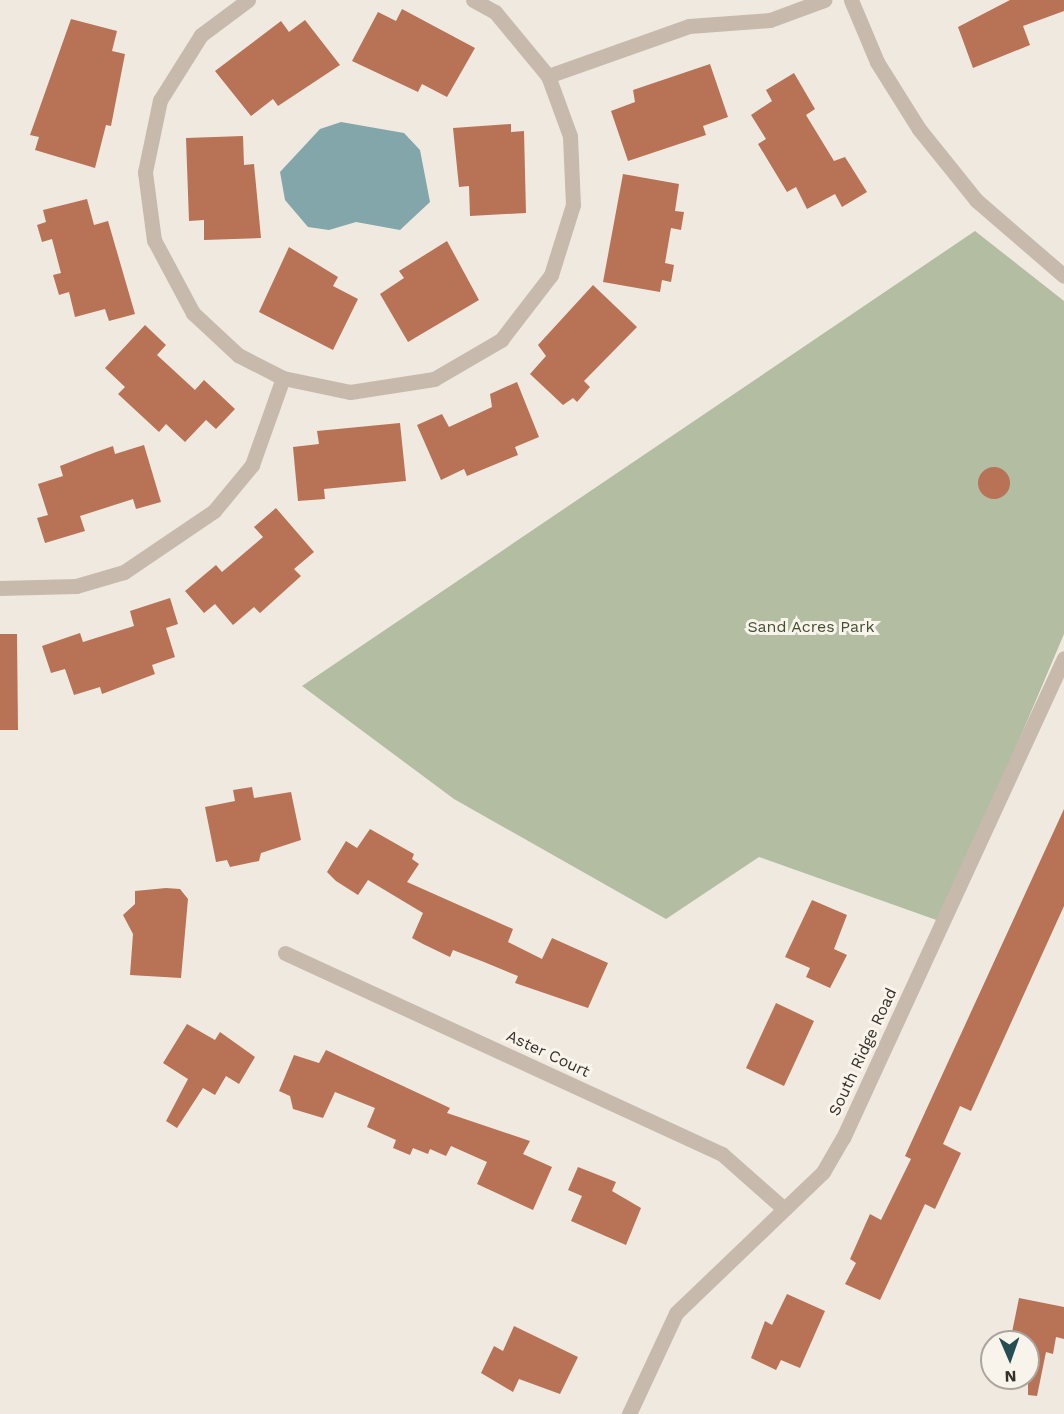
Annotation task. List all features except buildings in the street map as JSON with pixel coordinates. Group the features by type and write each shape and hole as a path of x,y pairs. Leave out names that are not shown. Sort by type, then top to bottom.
{"street":[{"path":"248,0 201,35 160,100 145,172 154,240 193,313 238,355 283,378 350,392 434,379 501,340 552,275 573,205 570,136 548,76 495,12 473,0"},
{"path":"548,76 689,26 770,20 824,0"},
{"path":"851,0 877,62 919,129 976,200 1064,276"},
{"path":"0,588 76,586 124,572 214,511 252,465 283,378"},
{"name":"South Ridge Road","path":"629,1414 676,1313 822,1172 843,1138 1064,658"},
{"name":"Aster Court","path":"285,953 722,1154 783,1208"}],"green space":[{"name":"Sand Acres Park","path":"975,231 1064,301 1064,634 942,922 759,857 666,919 454,799 302,686"}],"water":[{"path":"341,122 404,133 420,150 430,202 400,230 356,222 329,230 308,227 285,200 280,172 320,129"}]}
